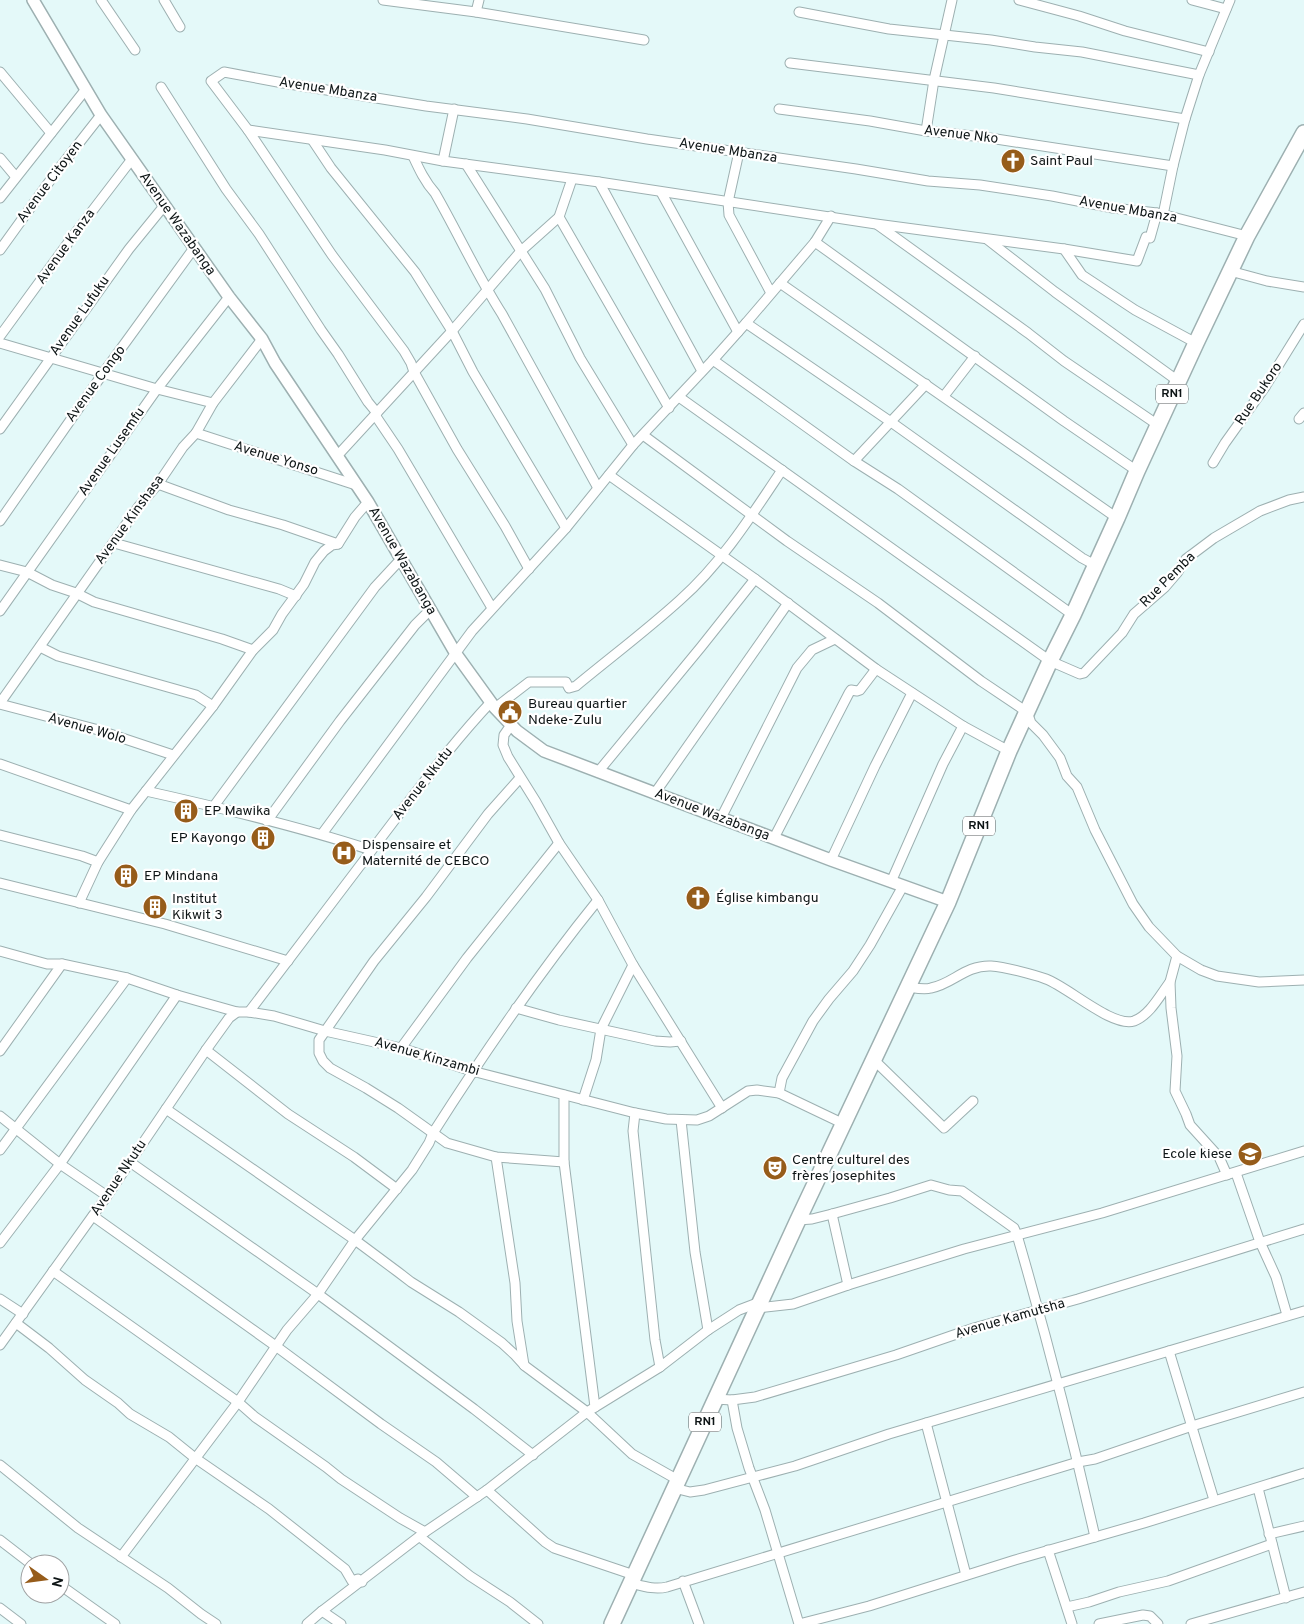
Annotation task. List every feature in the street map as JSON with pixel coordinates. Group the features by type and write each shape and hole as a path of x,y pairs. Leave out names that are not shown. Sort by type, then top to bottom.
{"highway":[{"name":"RN1","path":"612,1624 798,1220 948,902 1009,751 1073,615 1178,381 1246,236 1304,133"}],"main road":[{"name":"Avenue Wazabanga","path":"34,0 102,115 228,297 262,339 275,363 338,455 368,502 456,654 493,705 511,725 544,751 948,902"}],"street":[{"path":"101,0 135,50"},
{"path":"164,0 180,27"},
{"path":"383,0 476,12 644,40"},
{"path":"476,12 479,0"},
{"path":"926,131 934,80 952,0"},
{"path":"1024,0 1125,31 1210,52"},
{"path":"1192,0 1226,9"},
{"path":"248,130 385,150 443,161 712,198 876,224 1064,249 1137,261 1146,237 1150,238 1160,214 1185,119 1200,75 1230,0"},
{"path":"799,12 889,29 991,40 1035,48 1082,52 1200,75"},
{"path":"790,63 994,88 1185,119"},
{"path":"0,72 51,132"},
{"name":"Avenue Mbanza","path":"248,130 211,81 224,72 283,83 928,181 998,188 1113,208 1160,214 1246,236"},
{"path":"161,87 376,414 492,608"},
{"path":"0,198 86,89"},
{"path":"443,161 454,109"},
{"name":"Avenue Nko","path":"779,109 1173,166"},
{"name":"Avenue Citoyen","path":"0,250 54,175 102,115"},
{"path":"248,130 332,255 404,351 457,449 505,526 529,569"},
{"path":"313,141 331,168 415,272 452,331 473,372 566,528"},
{"path":"739,152 728,202 729,215 771,293"},
{"path":"413,156 429,186 436,192 487,291 502,314 598,488"},
{"path":"0,158 16,177"},
{"name":"Avenue Kanza","path":"0,336 132,159"},
{"path":"466,164 545,289 580,358 633,445"},
{"path":"338,455 452,331 521,251 559,217 572,179"},
{"path":"599,182 702,371"},
{"path":"661,192 738,332"},
{"name":"Avenue Lufuku","path":"0,429 129,248 164,206"},
{"path":"322,834 456,654 458,648 566,528 633,445 714,360 780,284 815,242 831,216"},
{"path":"559,217 669,408"},
{"path":"876,224 1064,361 1158,425"},
{"path":"988,240 1062,297 1178,381"},
{"path":"815,242 1064,421 1137,471"},
{"name":"Avenue Congo","path":"0,521 104,372 194,248"},
{"path":"1064,249 1082,275 1135,310 1196,343"},
{"path":"1230,271 1267,281 1304,287"},
{"path":"780,284 944,396 1117,518"},
{"name":"Avenue Lusemfu","path":"0,611 157,389 228,297"},
{"path":"746,323 1095,565"},
{"name":"Rue Bukoro","path":"1213,463 1265,387 1304,324"},
{"name":"Avenue Kinshasa","path":"0,704 76,594 158,484 183,447 196,433 213,403 262,339"},
{"path":"0,343 157,389 213,403"},
{"path":"944,396 976,356"},
{"path":"714,360 1073,615"},
{"path":"854,461 926,384"},
{"path":"679,397 1050,661"},
{"name":"Avenue Yonso","path":"196,433 356,485"},
{"path":"643,435 752,516 878,603 980,681 1027,712 1031,724 1043,735 1060,758 1067,776 1077,787 1095,830 1133,904 1149,927 1177,956 1201,970 1217,976 1259,982 1304,980"},
{"name":"Avenue Nkutu","path":"249,1012 466,728 493,705 529,682 566,682 569,688 576,686 681,599 722,555 752,516 782,470"},
{"path":"609,475 722,555 876,669 963,726 1009,751"},
{"path":"158,484 229,510 283,525 338,544"},
{"name":"Rue Pemba","path":"1050,661 1076,673 1084,672 1122,633 1134,614 1165,587 1186,559 1214,538 1260,512 1289,500 1304,497"},
{"path":"79,903 98,862 131,810 213,706 252,650 273,630 324,550 338,544 355,517 368,502"},
{"path":"114,543 279,589 296,596"},
{"path":"214,806 375,587 401,559"},
{"path":"0,565 27,572 52,585 94,602 222,639 252,650"},
{"path":"598,772 755,579"},
{"path":"655,793 788,603"},
{"path":"267,821 414,626 430,610"},
{"path":"721,818 797,668 812,650 835,638"},
{"path":"40,647 58,656 196,695 213,706"},
{"path":"774,838 849,693 851,690 860,690 876,669"},
{"path":"832,860 875,766 912,693"},
{"name":"Avenue Wolo","path":"0,704 95,730 173,755"},
{"path":"511,725 504,735 503,745 520,778 559,842 598,900 633,966 682,1041 722,1108"},
{"path":"891,882 943,764 963,726"},
{"path":"0,764 131,810"},
{"path":"520,778 488,814 426,898 374,961 319,1040 320,1053 323,1061 330,1068 398,1108 447,1144 496,1157 564,1162"},
{"path":"146,791 214,806 322,834 371,850"},
{"path":"0,835 82,856 98,862"},
{"path":"401,1048 467,958 559,842"},
{"path":"0,883 165,924 288,961"},
{"path":"778,1093 782,1078 813,1021 853,971 903,886"},
{"path":"121,1557 238,1402 286,1330 318,1294 355,1240 412,1170 472,1071 560,947 598,900"},
{"name":"Avenue Kinzambi","path":"1,953 46,964 62,964 127,978 176,995 237,1012 274,1016 325,1031 401,1048 472,1071 635,1113 666,1119 697,1120 709,1116 748,1091 757,1090 778,1093 844,1124"},
{"path":"1177,956 1170,982 1177,1056 1174,1091 1190,1125 1219,1157 1231,1174 1276,1277 1288,1315"},
{"path":"0,1051 62,964"},
{"path":"583,1100 596,1060 601,1029 633,966"},
{"path":"908,987 930,989 966,970 991,966 1047,979 1103,1012 1128,1022 1141,1018 1170,982"},
{"path":"0,1150 127,978"},
{"path":"0,1243 60,1164 176,995"},
{"path":"516,1008 559,1020 655,1041 682,1041"},
{"name":"Avenue Nkutu","path":"0,1345 107,1196 206,1050 229,1018 237,1012"},
{"path":"206,1050 288,1114 354,1157 397,1190"},
{"path":"874,1060 944,1128 973,1101"},
{"path":"564,1095 564,1162 591,1410"},
{"path":"166,1108 355,1240 411,1282 459,1312 502,1343 525,1366 591,1410 632,1454 690,1492 795,1466 889,1434 1304,1311"},
{"path":"635,1113 633,1131 655,1340 660,1367"},
{"path":"0,1116 60,1164 107,1196"},
{"path":"681,1120 695,1252 708,1330"},
{"path":"307,1624 423,1535 533,1455 559,1432 660,1367 708,1330 739,1310 759,1305 793,1304 848,1285 1018,1234 1102,1213 1304,1151"},
{"path":"496,1157 515,1283 517,1321 525,1366"},
{"path":"130,1162 318,1294 533,1455"},
{"path":"798,1220 832,1214 932,1185 949,1190 962,1191 1014,1228 1018,1234 1039,1310 1095,1536"},
{"path":"832,1214 848,1285"},
{"path":"93,1216 436,1462 477,1497"},
{"name":"Avenue Kamutsha","path":"715,1399 732,1400 755,1397 896,1355 974,1328 1304,1229"},
{"path":"53,1271 238,1402 255,1417 341,1479 400,1518 423,1535 470,1576 510,1602 538,1624"},
{"path":"0,1299 23,1314"},
{"path":"16,1323 49,1348 85,1380 118,1403 130,1414 169,1437 195,1458 269,1508 345,1569 352,1581 358,1579 362,1582"},
{"path":"1169,1351 1214,1500"},
{"path":"487,1490 554,1548 659,1589 1095,1458 1304,1392"},
{"path":"732,1400 737,1428 800,1624 869,1606 1304,1473"},
{"path":"926,1423 966,1575"},
{"path":"0,1465 78,1528 168,1588 216,1624"},
{"path":"1258,1488 1286,1598"},
{"path":"1269,1534 1304,1526"},
{"path":"0,1540 20,1555"},
{"path":"1067,1607 1090,1602 1119,1592 1168,1581 1272,1544"},
{"path":"1048,1550 1072,1624"},
{"path":"683,1581 699,1624"},
{"path":"70,1592 115,1624"},
{"path":"1191,1624 1304,1592"},
{"path":"0,1608 21,1624"},
{"path":"322,1611 341,1624"},
{"path":"1099,1624 1143,1615 1150,1616 1158,1624"}],"place":[{"name":"Saint Paul","path":"1013,161"},
{"name":"Bureau quartier Ndeke-Zulu","path":"510,712"},
{"name":"EP Mawika","path":"186,811"},
{"name":"EP Kayongo","path":"263,838"},
{"name":"Dispensaire et Maternité de CEBCO","path":"344,853"},
{"name":"EP Mindana","path":"126,876"},
{"name":"Église kimbangu","path":"698,898"},
{"name":"Institut Kikwit 3","path":"155,907"},
{"name":"Ecole kiese","path":"1250,1154"},
{"name":"Centre culturel des frères josephites","path":"775,1168"}]}
